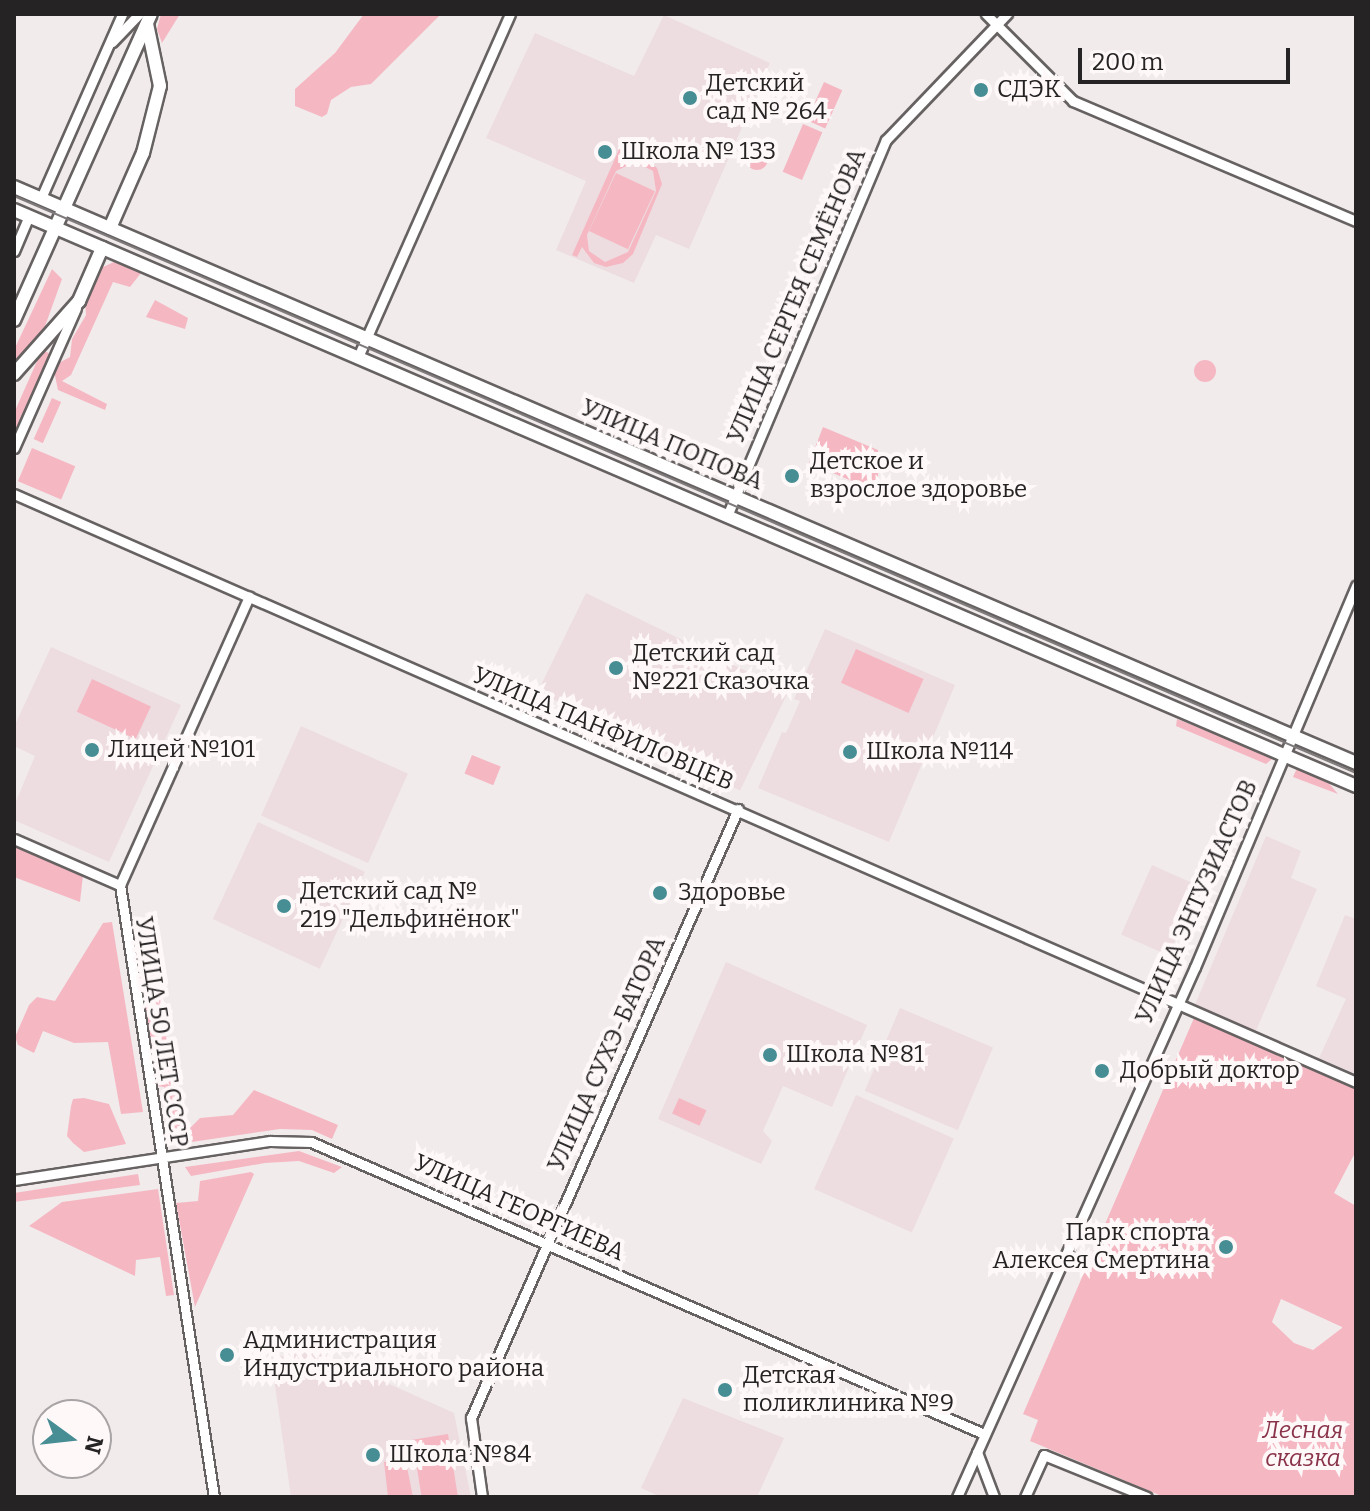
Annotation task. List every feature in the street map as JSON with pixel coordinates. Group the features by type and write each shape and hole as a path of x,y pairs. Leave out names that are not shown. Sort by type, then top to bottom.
{"main road":[{"path":"14,320 146,17"},
{"path":"110,228 143,153 160,86 146,17"},
{"name":"УЛИЦА ПОПОВА","path":"14,187 1356,763"},
{"name":"УЛИЦА ПОПОВА","path":"14,210 1356,786"},
{"path":"14,374 79,301 102,248"},
{"path":"263,316 271,297"}],"street":[{"path":"41,198 122,14"},
{"path":"358,357 364,337 510,14"},
{"path":"986,14 1073,101 1356,221"},
{"name":"УЛИЦА СЕРГЕЯ СЕМЁНОВА","path":"727,516 886,140 1007,14"},
{"path":"107,47 146,17"},
{"path":"14,251 29,216"},
{"path":"14,448 79,301"},
{"name":"УЛИЦА ПАНФИЛОВЦЕВ","path":"14,494 1356,1082"},
{"name":"УЛИЦА ЭНТУЗИАСТОВ","path":"957,1497 1356,586"},
{"name":"УЛИЦА 50 ЛЕТ СССР","path":"214,1497 120,885 249,597"},
{"name":"УЛИЦА СУХЭ-БАТОРА","path":"482,1497 471,1418 738,809"},
{"path":"14,839 120,885"},
{"name":"УЛИЦА ГЕОРГИЕВА","path":"14,1180 270,1141 311,1142 984,1434"},
{"path":"977,1452 994,1497"},
{"path":"1025,1497 1044,1455 1147,1497"}],"shaded area":[{"name":"Школа № 133","path":"664,15 770,63 689,249 656,235 634,283 556,250 586,181 486,138 535,33 634,76"},
{"path":"586,593 788,692 740,791 538,692"},
{"name":"Школа №114","path":"825,629 955,685 889,842 758,788 782,732 786,733 800,701 794,699"},
{"name":"Лицей №101","path":"51,647 181,705 109,862 14,820 14,806 35,756 14,746 14,727"},
{"path":"301,726 408,774 368,863 261,816"},
{"name":"Детский сад № 219 \"Дельфинёнок\"","path":"258,822 365,872 320,969 213,919"},
{"path":"1266,836 1301,851 1291,878 1317,889 1255,1033 1194,1007"},
{"path":"1152,865 1200,886 1169,956 1121,934"},
{"path":"1345,915 1356,919 1356,1074 1319,1058 1346,999 1316,986"},
{"name":"Школа №81","path":"726,962 867,1025 832,1107 783,1086 763,1131 772,1141 761,1164 658,1119"},
{"path":"900,1008 993,1047 958,1130 865,1091"},
{"path":"856,1095 954,1139 912,1233 814,1189"},
{"name":"Школа №84","path":"316,1351 454,1413 471,1497 291,1497 271,1358"},
{"path":"683,1398 784,1438 757,1497 661,1497 641,1488"}],"green space":[{"path":"161,14 180,14 162,43 157,29"},
{"path":"364,14 441,14 371,84 351,87 331,100 327,114 322,117 295,106 295,89 335,53"},
{"path":"824,82 842,90 825,129 807,120"},
{"path":"803,124 822,132 802,180 783,172"},
{"path":"621,145 626,147 622,159 646,159 657,168 662,184 633,254 623,263 606,267 594,263 582,247 577,257 572,255","holes":["635,162 653,171 656,191 628,252 605,262 589,251 587,235 616,171"]},
{"path":"757,148 765,151 768,159 765,167 757,170 749,167 746,159 749,151"},
{"path":"616,173 655,191 628,249 589,231"},
{"path":"114,262 141,273 130,287 113,282 71,375 62,381 107,404 105,410 58,390 53,366 70,357 72,339 86,315 85,298 103,267"},
{"path":"52,269 62,279 44,329 14,367 14,350"},
{"path":"155,300 188,318 185,329 146,317"},
{"path":"42,350 51,354 14,437 14,413"},
{"path":"1205,360 1213,363 1216,371 1213,379 1205,382 1197,379 1194,371 1197,363"},
{"path":"52,398 61,402 43,443 34,439"},
{"path":"823,427 878,450 878,485 871,489 809,463"},
{"path":"32,448 75,466 61,500 18,481"},
{"path":"856,649 924,679 909,713 841,683"},
{"path":"92,679 151,706 136,739 77,712"},
{"path":"1177,719 1267,754 1272,759 1266,764 1176,726"},
{"path":"472,755 501,767 493,785 465,774"},
{"path":"1297,768 1327,781 1338,794 1293,777"},
{"path":"14,845 83,875 80,902 14,877"},
{"path":"112,922 143,1112 121,1114 108,1042 74,1043 43,1031 34,1053 18,1045 15,1037 29,1005 37,997 55,1001 103,923"},
{"path":"154,950 181,1127 171,1130 164,1087 158,1086 136,952"},
{"name":"Парк спорта Алексея Смертина","path":"1194,1018 1356,1088 1356,1151 1334,1193 1356,1206 1356,1497 1164,1497 1030,1441 1038,1420 1023,1414","holes":["1281,1299 1342,1327 1313,1350 1294,1343 1272,1322"]},
{"path":"254,1090 338,1125 332,1139 312,1130 280,1129 185,1143 185,1133 200,1118 233,1115"},
{"path":"84,1098 109,1104 126,1144 84,1152 73,1143 67,1136 71,1106 73,1099"},
{"path":"679,1098 706,1110 699,1126 672,1114"},
{"path":"299,1151 342,1167 334,1173 299,1161 265,1163 191,1176 185,1167"},
{"path":"138,1174 140,1185 14,1202 14,1193"},
{"path":"254,1174 195,1307 176,1203 198,1201 200,1181"},
{"path":"158,1189 174,1295 166,1296 160,1257 136,1260 135,1276 29,1226 62,1202"},
{"path":"448,1434 458,1497 422,1497 412,1440"},
{"path":"405,1457 413,1497 388,1497 384,1462"}],"tram line":[{"path":"14,196 1356,773"}],"place":[{"name":"СДЭК","path":"981,90"},
{"name":"Детский сад № 264","path":"690,98"},
{"name":"Школа № 133","path":"605,152"},
{"name":"Детское и взрослое здоровье","path":"792,476"},
{"name":"Детский сад №221 Сказочка","path":"616,668"},
{"name":"Лицей №101","path":"92,750"},
{"name":"Школа №114","path":"850,752"},
{"name":"Здоровье","path":"660,893"},
{"name":"Детский сад № 219 \"Дельфинёнок\"","path":"284,906"},
{"name":"Школа №81","path":"770,1055"},
{"name":"Добрый доктор","path":"1102,1071"},
{"name":"Парк спорта Алексея Смертина","path":"1226,1247"},
{"name":"Администрация Индустриального района","path":"227,1355"},
{"name":"Детская поликлиника №9","path":"725,1390"},
{"name":"Школа №84","path":"373,1455"}],"park label":[{"name":"Лесная сказка","path":"1303,1445"}]}
